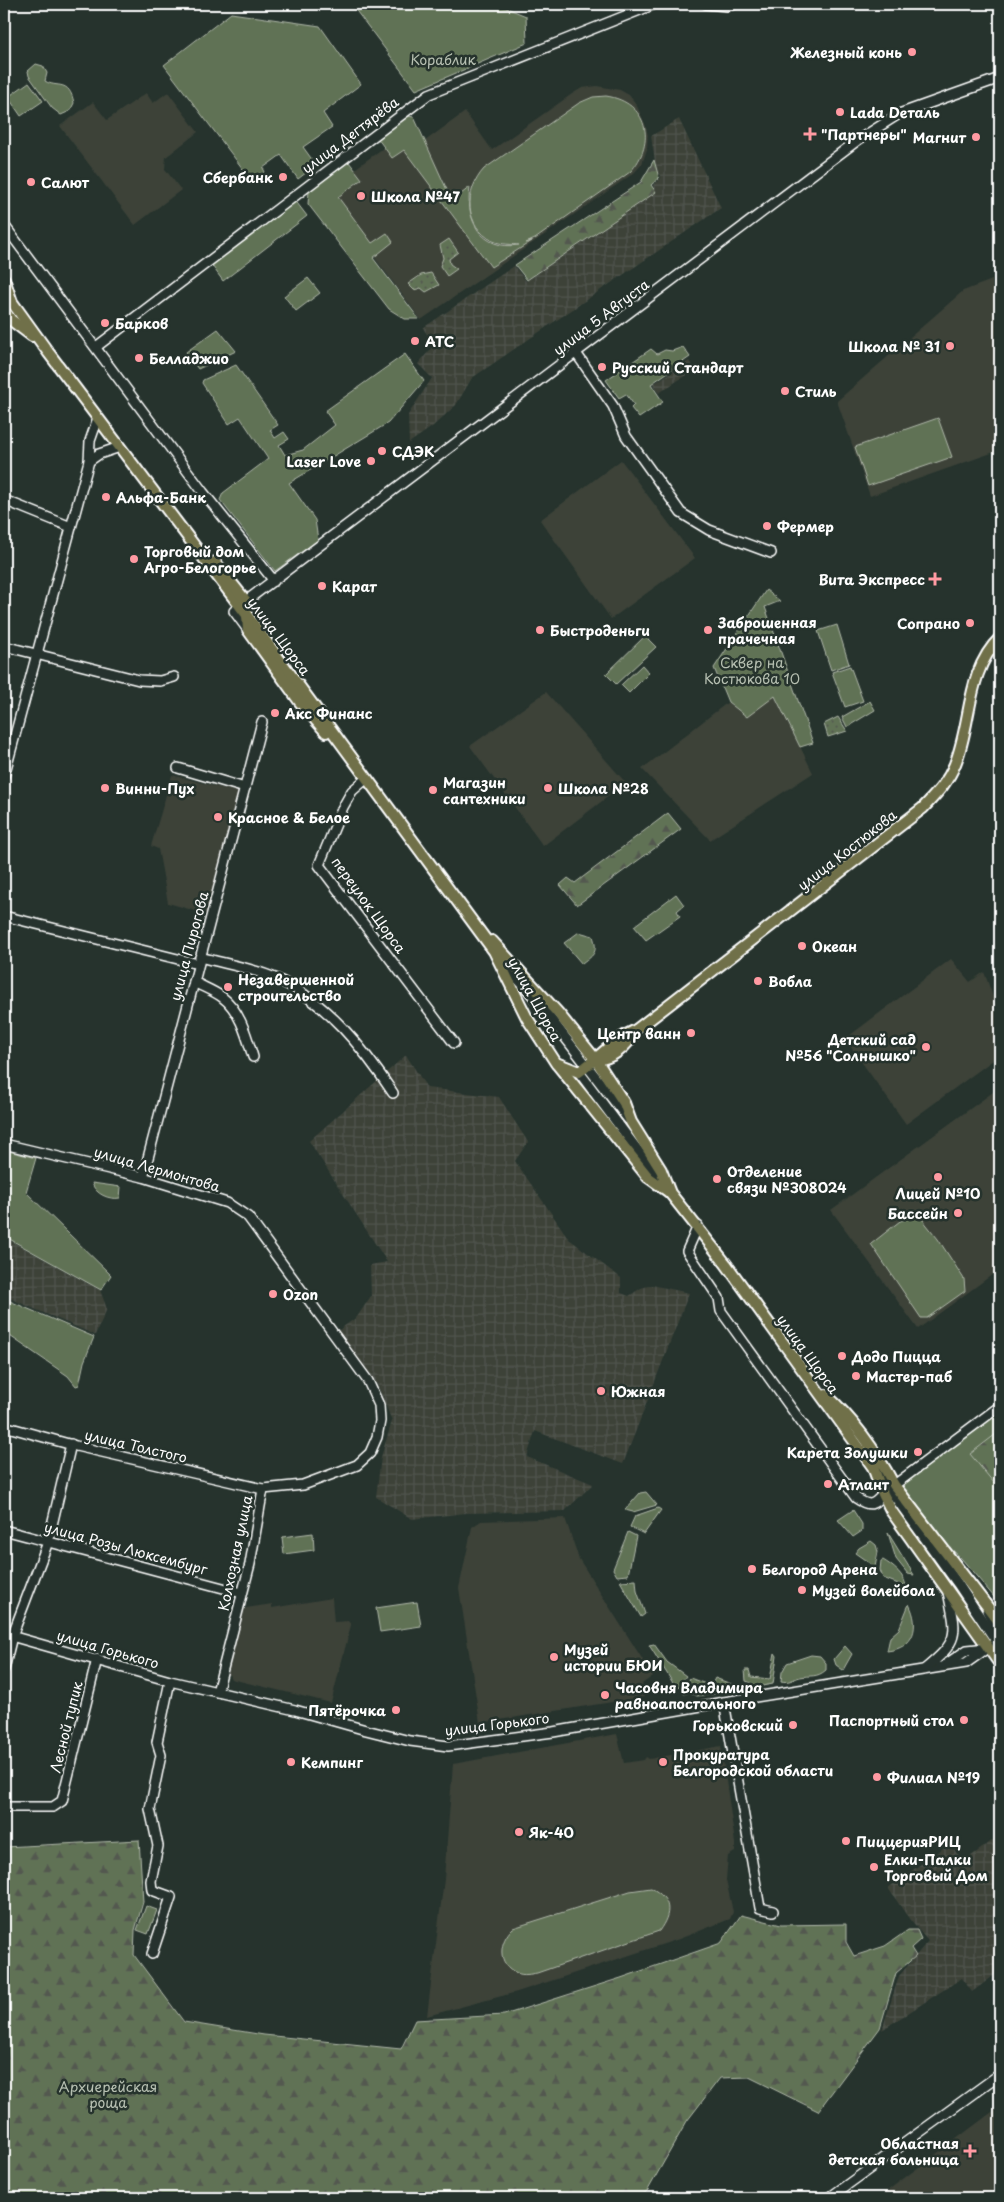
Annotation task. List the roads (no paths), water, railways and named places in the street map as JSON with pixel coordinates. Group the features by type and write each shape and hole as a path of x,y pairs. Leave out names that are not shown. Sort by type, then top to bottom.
{"main road":[{"path":"4,279 12,302"},
{"name":"улица Щорса","path":"12,302 165,507 244,608 494,951 527,1018 556,1063 583,1069"},
{"path":"4,310 11,320 43,346"},
{"path":"244,608 248,630 322,729 349,754"},
{"name":"улица Костюкова","path":"583,1069 596,1060 609,1046 636,1030 923,808 935,796 944,786 956,762 974,686 988,650 1000,638"},
{"path":"472,921 558,1013 596,1060 624,1103 630,1122"},
{"path":"556,1063 648,1177 670,1193"},
{"name":"улица Щорса","path":"630,1122 661,1170 670,1193 698,1226 888,1489"},
{"path":"812,1383 848,1415 881,1460 892,1512 947,1587 997,1642 1000,1664"},
{"path":"888,1489 975,1590 1000,1623"}],"street":[{"name":"улица Дегтярёва","path":"96,347 429,94 655,4"},
{"path":"706,4 729,5"},
{"name":"улица 5 Августа","path":"244,608 266,587 858,140 899,114 1000,78"},
{"path":"4,225 203,492 274,581"},
{"name":"улица Щорса","path":"4,291 12,302"},
{"path":"576,353 613,406 626,436 681,512 709,530 772,554"},
{"path":"4,775 8,746 36,655 89,461 90,442 98,418"},
{"path":"89,461 99,454 120,447"},
{"path":"4,500 71,527"},
{"path":"4,646 147,681 160,681 174,676"},
{"name":"улица Пирогова","path":"143,1177 262,722"},
{"path":"178,768 245,788"},
{"name":"переулок Щорса","path":"367,778 352,791 343,807 319,865 454,1043"},
{"path":"4,916 275,978 302,992 326,1012 366,1055 393,1093"},
{"name":"улица Щорса","path":"494,951 534,997 670,1193"},
{"path":"194,982 223,997 244,1029 253,1057"},
{"name":"улица Щорса","path":"583,1069 630,1122"},
{"name":"улица Лермонтова","path":"4,1144 143,1177 226,1202 248,1217 368,1381"},
{"path":"698,1226 686,1251 719,1298 721,1311 856,1498 865,1504 872,1505 888,1489 1000,1406"},
{"name":"Колхозная улица","path":"217,1692 250,1564 263,1490 303,1485 334,1476 357,1466 370,1453 377,1438 380,1421 378,1405 368,1381"},
{"name":"улица Толстого","path":"4,1426 263,1490"},
{"path":"4,1668 8,1635 48,1542 71,1444"},
{"path":"888,1489 997,1642"},
{"name":"улица Розы Люксембург","path":"4,1530 242,1593"},
{"path":"921,1533 975,1590 997,1642"},
{"path":"925,1670 945,1652 953,1640 955,1631 947,1587"},
{"name":"улица Горького","path":"8,1635 170,1681 401,1738 448,1746 553,1732 966,1663 997,1642"},
{"name":"Лесной тупик","path":"4,1807 53,1807 62,1801 97,1659"},
{"path":"152,1954 171,1897 152,1890 150,1881 158,1846 150,1809 161,1755 157,1742 170,1681"},
{"path":"724,1702 760,1908 773,1911"},
{"path":"829,2198 1000,2074"}],"place":[{"name":"Железный конь","path":"912,52"},
{"name":"Lada Dеталь","path":"840,112"},
{"name":"\"Партнеры\"","path":"810,134"},
{"name":"Магнит","path":"976,137"},
{"name":"Сбербанк","path":"283,177"},
{"name":"Салют","path":"31,182"},
{"name":"Школа №47","path":"361,196"},
{"name":"Барков","path":"105,323"},
{"name":"АТС","path":"415,341"},
{"name":"Школа № 31","path":"950,346"},
{"name":"Белладжио","path":"139,358"},
{"name":"Русский Стандарт","path":"602,367"},
{"name":"Стиль","path":"785,391"},
{"name":"СДЭК","path":"382,451"},
{"name":"Laser Love","path":"371,461"},
{"name":"Альфа-Банк","path":"106,497"},
{"name":"Фермер","path":"767,526"},
{"name":"Торговый дом Агро-Белогорье","path":"134,559"},
{"name":"Вита Экспресс","path":"935,579"},
{"name":"Карат","path":"322,586"},
{"name":"Сопрано","path":"970,623"},
{"name":"Быстроденьги","path":"540,630"},
{"name":"Заброшенная прачечная","path":"708,630"},
{"name":"Акс Финанс","path":"275,713"},
{"name":"Винни-Пух","path":"105,788"},
{"name":"Школа №28","path":"548,788"},
{"name":"Магазин сантехники","path":"433,790"},
{"name":"Красное & Белое","path":"218,817"},
{"name":"Океан","path":"802,946"},
{"name":"Вобла","path":"758,981"},
{"name":"Незавершенной строительство","path":"228,987"},
{"name":"Центр ванн","path":"691,1033"},
{"name":"Детский сад №56 \"Солнышко\"","path":"926,1047"},
{"name":"Лицей №10","path":"938,1177"},
{"name":"Отделение связи №308024","path":"717,1179"},
{"name":"Бассейн","path":"958,1213"},
{"name":"Ozon","path":"273,1294"},
{"name":"Додо Пицца","path":"842,1356"},
{"name":"Мастер-паб","path":"856,1376"},
{"name":"Южная","path":"601,1391"},
{"name":"Карета Золушки","path":"918,1452"},
{"name":"Атлант","path":"828,1484"},
{"name":"Белгород Арена","path":"752,1569"},
{"name":"Музей волейбола","path":"802,1590"},
{"name":"Музей истории БЮИ","path":"554,1657"},
{"name":"Часовня Владимира равноапостольного","path":"605,1695"},
{"name":"Пятёрочка","path":"396,1710"},
{"name":"Паспортный стол","path":"964,1720"},
{"name":"Горьковский","path":"793,1725"},
{"name":"Кемпинг","path":"291,1762"},
{"name":"Прокуратура Белгородской области","path":"663,1762"},
{"name":"Филиал №19","path":"877,1777"},
{"name":"Як-40","path":"519,1832"},
{"name":"ПиццерияРИЦ","path":"846,1841"},
{"name":"Елки-Палки Торговый Дом","path":"874,1867"},
{"name":"Областная детская больница","path":"970,2151"}],"park label":[{"name":"Кораблик","path":"443,59"},
{"name":"Сквер на Костюкова 10","path":"752,670"},
{"name":"Архиерейская роща","path":"108,2094"}]}
